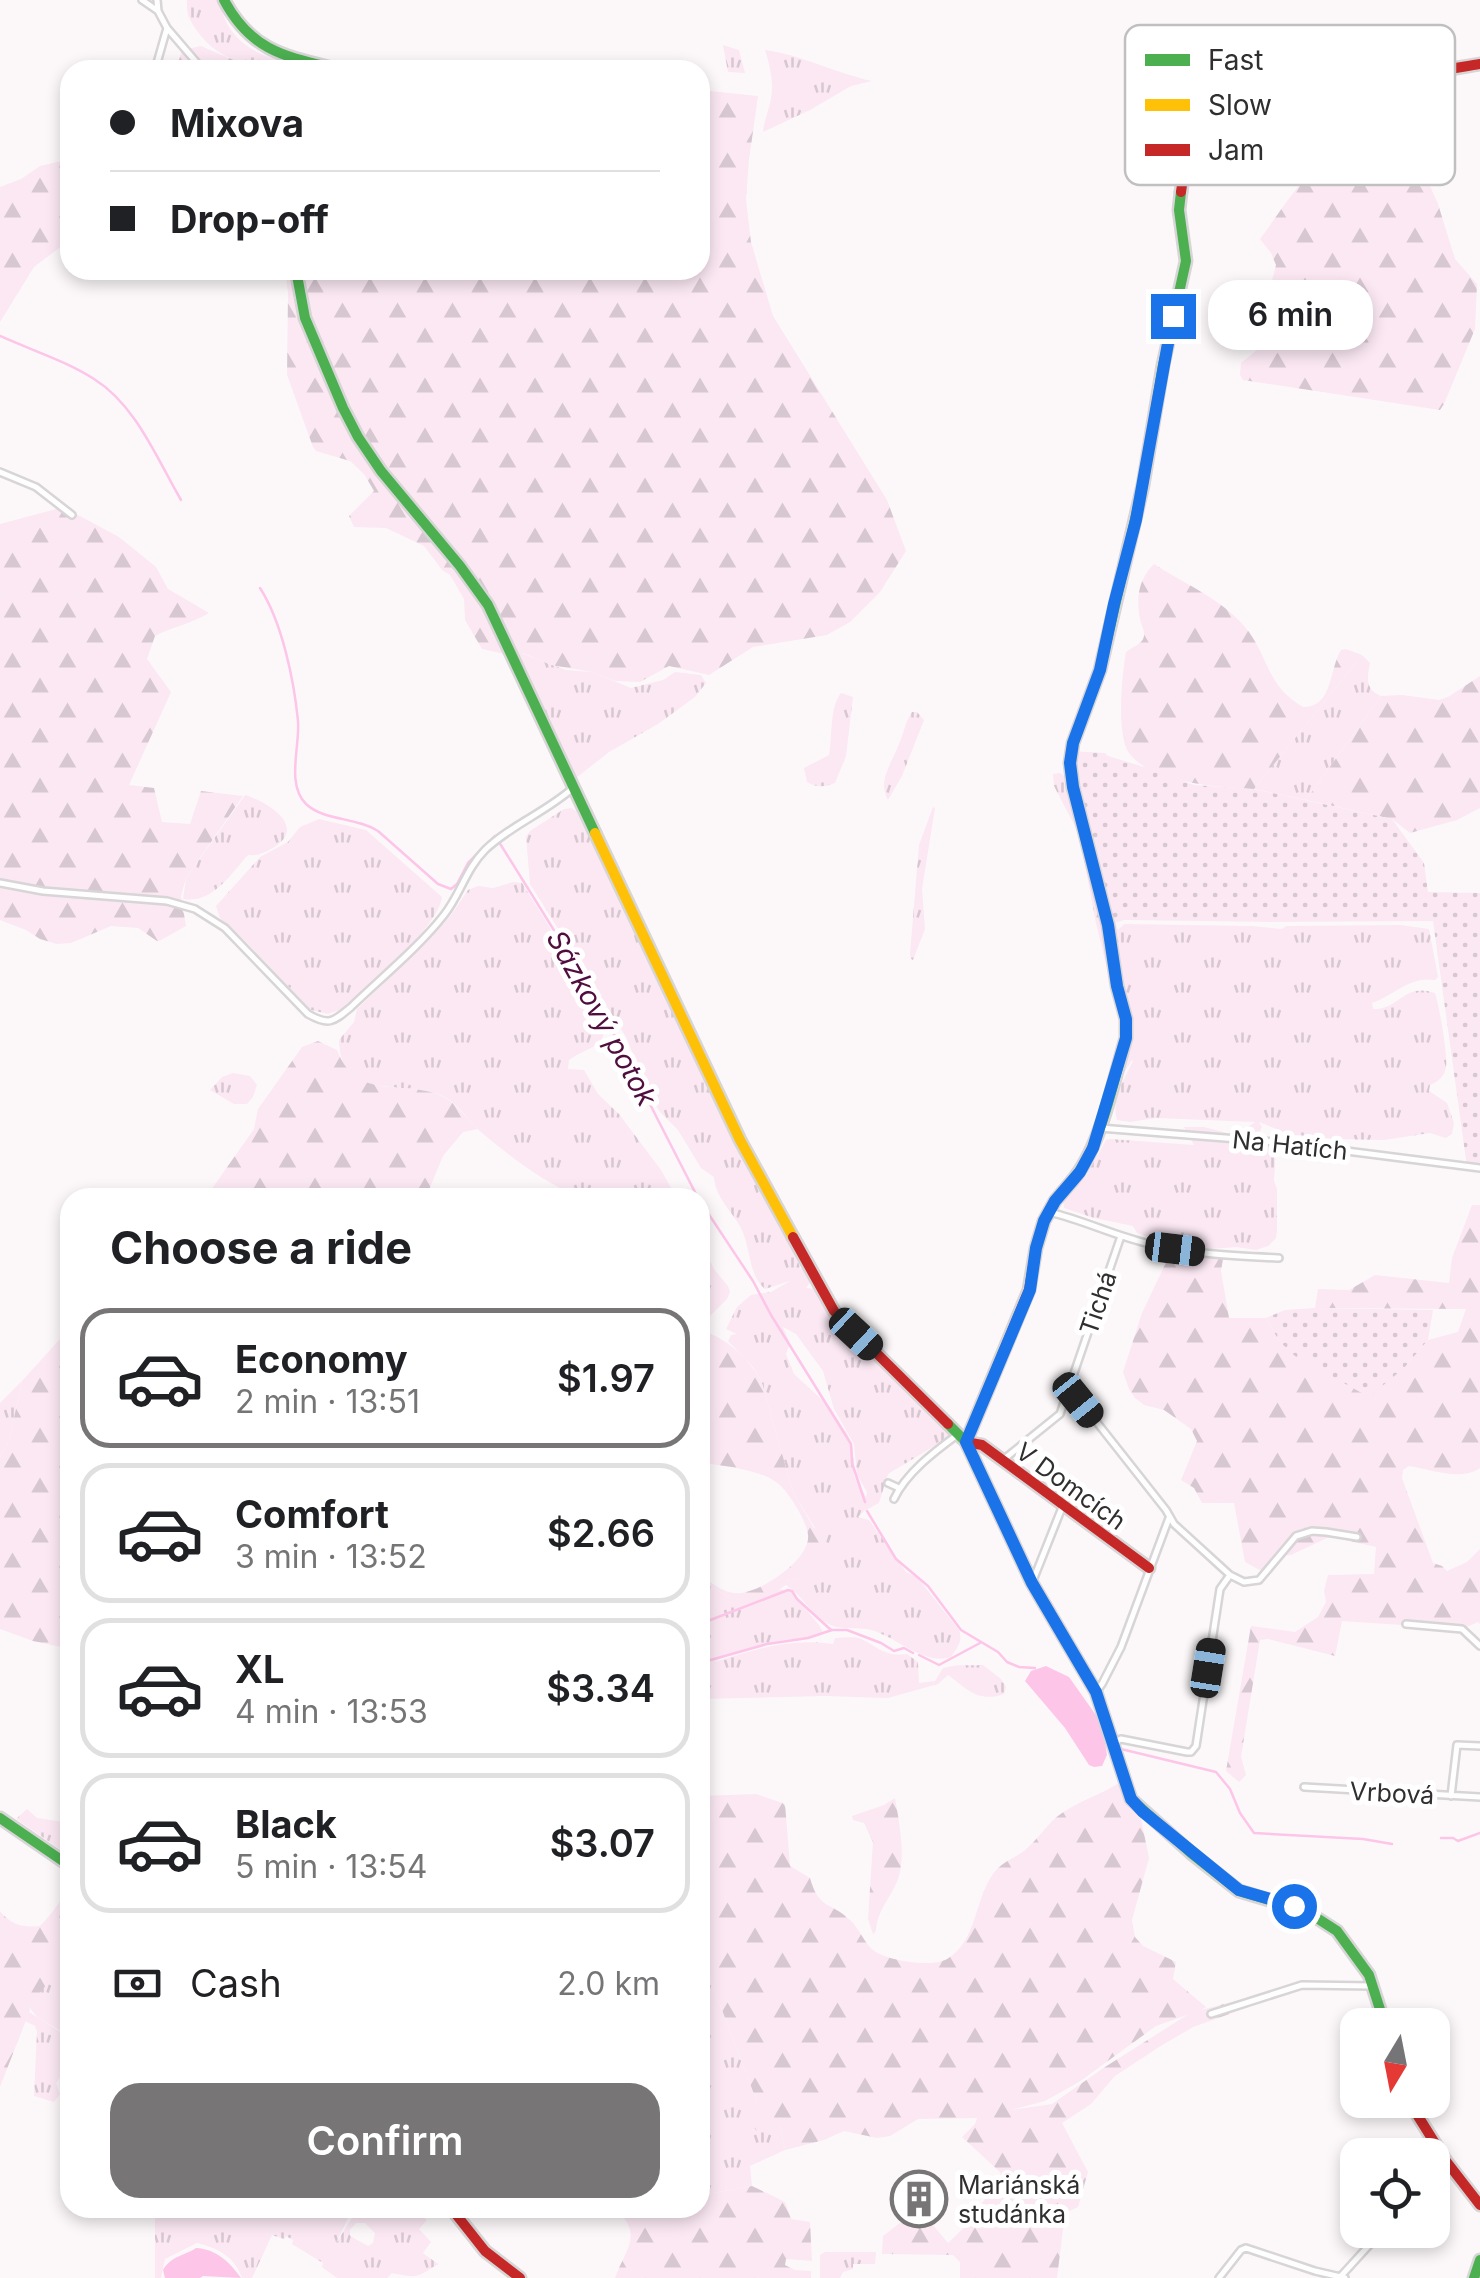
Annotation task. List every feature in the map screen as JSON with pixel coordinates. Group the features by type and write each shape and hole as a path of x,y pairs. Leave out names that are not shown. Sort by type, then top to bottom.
{"street":[{"path":"142,0 158,11"},
{"path":"157,0 167,28 194,60"},
{"path":"224,0 244,33 262,46 303,60"},
{"path":"158,60 167,28"},
{"path":"1455,70 1480,64"},
{"path":"894,1499 940,1448 963,1438 1030,1290 1040,1232 1055,1201 1087,1161 1123,1051 1126,1019 1100,887 1073,787 1071,751 1100,670 1143,485 1162,366 1186,261 1179,210 1183,185"},
{"path":"298,280 305,318 358,438 488,605 740,1140 829,1302 856,1334 963,1438 1032,1583 1096,1692 1123,1778 1136,1805 1228,1883 1250,1895 1306,1911 1328,1924 1350,1946 1370,1976 1380,2008"},
{"path":"0,472 36,487 72,514"},
{"path":"0,883 43,891 167,901 195,909 225,928 308,1014 328,1022 351,1007 437,924 481,854 573,788"},
{"name":"Na Hatích","path":"1100,1128 1276,1142 1480,1168"},
{"path":"1050,1212 1175,1249 1279,1258"},
{"name":"Tichá","path":"1060,1414 1121,1236"},
{"path":"1069,1387 1169,1518 1230,1575 1244,1582 1259,1580 1296,1536 1312,1532 1357,1536"},
{"path":"1003,1460 1078,1400"},
{"name":"V Domcích","path":"963,1438 982,1445 1150,1568"},
{"path":"888,1483 900,1488"},
{"path":"1032,1583 1063,1505"},
{"path":"1096,1692 1121,1646 1169,1518"},
{"path":"1113,1743 1121,1740 1186,1752 1194,1750 1220,1589 1230,1575"},
{"path":"1406,1624 1462,1628 1479,1642"},
{"path":"1451,1796 1457,1745 1480,1746"},
{"name":"Vrbová","path":"1304,1788 1480,1797"},
{"path":"0,1818 60,1859"},
{"path":"1211,2014 1302,1984 1374,1986"},
{"path":"1450,2166 1480,2205"},
{"path":"460,2218 485,2251 520,2278"},
{"path":"1219,2278 1242,2250 1251,2248 1341,2278 1367,2248"},
{"path":"1474,2278 1480,2260"}],"green space":[{"path":"187,0 218,0 239,40 279,60 234,60 225,56 201,36 188,15"},
{"path":"723,45 739,50 745,73 728,72"},
{"path":"201,46 234,60 179,60 182,50"},
{"path":"765,50 872,81 851,86 763,132 772,86"},
{"path":"710,91 758,96 746,200 751,242 773,316 887,500 906,551 880,592 850,622 827,635 753,647 709,675 669,666 640,682 615,681 592,672 551,665 523,653 518,657 482,649 465,620 464,599 450,575 424,546 386,528 354,527 349,516 374,491 350,461 313,447 287,375 286,280 710,280"},
{"path":"60,161 60,248 34,267 0,322 0,187 40,166"},
{"path":"1300,185 1430,185 1455,259 1477,284 1475,329 1440,410 1243,380 1241,363 1263,345 1276,265 1260,239"},
{"path":"60,508 119,537 156,567 168,589 209,613 155,636 147,659 171,692 129,785 154,788 162,822 190,824 201,791 243,796 186,878 181,896 186,926 157,941 138,928 111,926 71,943 57,944 0,920 0,524"},
{"path":"1154,564 1217,602 1239,621 1256,642 1276,682 1303,707 1313,706 1325,694 1341,650 1362,655 1254,789 1169,777 1140,763 1125,744 1121,704 1126,652 1143,639 1138,597 1144,576"},
{"path":"521,653 566,670 592,672 631,688 663,680 675,672 701,675 706,683 695,697 576,778 518,659"},
{"path":"1362,655 1370,663 1370,687 1381,696 1306,800 1254,789"},
{"path":"1480,676 1480,808 1457,820 1410,833 1392,819 1306,800 1381,696 1439,700"},
{"path":"841,693 853,697 846,756 835,783 814,785 807,782 804,768 829,755 833,714"},
{"path":"912,712 924,720 888,800 885,779"},
{"path":"1071,751 1105,753 1194,785 1254,789 1392,819 1424,863 1428,892 1480,893 1480,1168 1467,1167 1433,921 1124,920 1108,925 1073,787"},
{"path":"1060,773 1079,786 1118,930 1124,924 1281,929 1401,925 1429,929 1438,977 1410,983 1372,1003 1373,1009 1382,1008 1408,993 1435,993 1446,1067 1429,1091 1447,1103 1454,1123 1452,1134 1446,1138 1430,1133 1384,1140 1334,1139 1289,1134 1259,1122 1262,1127 1258,1145 1276,1147 1277,1230 1276,1238 1268,1246 1256,1250 1212,1249 1146,1236 1137,1233 1133,1226 1064,1208 1063,1199 1087,1174 1106,1140 1194,1145 1184,1127 1231,1134 1255,1122 1117,1120 1117,1097 1132,1060 1109,1096 1102,1096 1120,1033 1118,1015 1079,834 1054,786 1053,774"},
{"path":"245,795 274,810 286,825 287,833 271,849 248,855 212,893 183,899 186,878"},
{"path":"933,807 922,889 925,929 913,960 910,954 919,845"},
{"path":"564,809 576,811 600,854 735,1140 801,1269 803,1266 813,1279 806,1288 816,1289 862,1348 954,1434 888,1474 879,1503 858,1517 869,1520 906,1572 917,1577 959,1630 960,1641 951,1657 931,1658 871,1630 831,1625 786,1585 786,1581 798,1578 804,1582 815,1528 793,1492 761,1380 728,1341 737,1334 726,1329 737,1307 751,1295 771,1292 790,1281 765,1289 759,1283 741,1228 721,1197 714,1177 701,1168 678,1130 660,1112 626,1037 530,884 526,837","holes":["783,1327 796,1334 823,1371 834,1409 854,1444 857,1475 866,1497 854,1476 853,1448 848,1435 829,1406 794,1374 786,1354 790,1344"]},
{"path":"319,819 366,830 442,897 415,941 342,1009 328,1014 311,1010 220,918 216,906 260,857 288,842 300,827"},
{"path":"522,883 602,1011 602,1039 569,1060 568,1069 584,1070 671,1188 560,1188 481,1132 448,1099 416,1089 364,1082 351,1074 342,1061 339,1040 354,1022 357,1009 436,932 468,890 478,886 493,888"},
{"path":"318,1041 337,1050 346,1067 371,1084 434,1093 449,1100 478,1129 463,1132 443,1156 430,1188 212,1188 254,1129 258,1109 302,1047"},
{"path":"233,1073 250,1076 257,1085 247,1104 234,1104 210,1090 222,1077"},
{"path":"1472,1205 1480,1205 1480,1468 1455,1474 1409,1466 1403,1470 1402,1478 1433,1563 1447,1571 1467,1562 1480,1549 1480,1624 1462,1629 1342,1621 1335,1656 1260,1640 1241,1757 1246,1775 1239,1782 1226,1771 1251,1626 1295,1632 1318,1617 1326,1602 1328,1575 1374,1574 1376,1547 1327,1538 1291,1555 1280,1556 1265,1573 1245,1562 1234,1503 1202,1503 1194,1488 1181,1480 1197,1441 1191,1429 1164,1410 1144,1405 1129,1389 1123,1372 1142,1313 1171,1252 1223,1259 1221,1271 1229,1318 1266,1318 1279,1341 1404,1368 1428,1340 1458,1332 1466,1309 1315,1308 1318,1289 1349,1290 1375,1275 1449,1283 1452,1258"},
{"path":"710,1261 728,1286 727,1299 710,1316"},
{"path":"1285,1310 1433,1310 1428,1340 1404,1368 1369,1397 1295,1356 1279,1341 1266,1318"},
{"path":"710,1334 738,1352 761,1380 793,1492 814,1528 825,1528 828,1535 804,1583 798,1578 786,1581 768,1597 734,1607 732,1599 710,1586 710,1581 730,1592 756,1589 792,1565 807,1545 804,1522 786,1491 776,1482 750,1471 710,1464"},
{"path":"60,1339 60,1647 0,1629 0,1457 9,1441 22,1381"},
{"path":"22,1381 9,1441 0,1457 0,1403"},
{"path":"710,1586 732,1599 768,1597 777,1589 791,1591 823,1632 810,1638 757,1646 714,1662 773,1646 802,1642 833,1644 835,1638 855,1638 887,1653 907,1654 918,1662 919,1683 935,1681 943,1668 983,1665 1006,1687 1004,1694 980,1696 948,1675 938,1684 888,1698 710,1699"},
{"path":"1122,1781 1140,1814 1149,1858 1132,1920 1135,1937 1143,1946 1176,1962 1173,1979 1206,2007 1201,2010 1239,2000 1249,2007 1193,2027 1159,2047 1115,2076 1091,2104 1062,2123 1088,2172 1078,2207 1065,2213 1057,2278 960,2278 960,2262 953,2255 882,2254 883,2236 909,2216 933,2225 948,2243 971,2221 1001,2173 962,2137 977,2118 918,2119 890,2136 877,2138 844,2131 785,2150 780,2125 757,2131 745,2118 757,2102 710,1978 710,1796 756,1794 785,1804 790,1866 810,1878 821,1900 850,1920 880,1954 931,1963 947,1959 964,1942 987,1885 1000,1866 1024,1851 1062,1813","holes":["1187,2015 1052,2104 1011,2110 1045,2101 1079,2082 1156,2026"]},
{"path":"895,1798 901,1838 900,1870 873,1934 868,1919 873,1842 864,1823 852,1816"},
{"path":"27,1809 37,1818 60,1821 60,1849 16,1819"},
{"path":"60,1900 60,1956 54,1975 29,2007 0,2087 0,1911 18,1924 40,1926"},
{"path":"60,1953 60,2030 38,2018 29,2007"},
{"path":"710,1978 757,2102 780,2125 785,2150 750,2166 752,2186 710,2193"},
{"path":"29,2012 60,2032 60,2077 56,2083 60,2094 54,2102 34,2096 37,2032 35,2026 25,2021"},
{"path":"752,2186 785,2202 791,2219 810,2222 812,2261 786,2259 785,2265 811,2271 811,2278 615,2278 630,2242 625,2218 710,2218 710,2194"},
{"path":"155,2218 348,2218 335,2245 352,2218 424,2218 427,2220 419,2229 431,2242 423,2253 438,2264 416,2276 392,2273 387,2278 337,2278 322,2267 323,2263 292,2244 293,2240 272,2235 252,2278 242,2278 225,2254 197,2243 165,2259 161,2278 155,2278","holes":["356,2223 365,2223 375,2233 368,2246 350,2236"]},
{"path":"876,2252 875,2264 853,2264 853,2269 843,2272 840,2278 820,2278 820,2255"}],"shaded area":[{"path":"1046,1666 1069,1677 1098,1718 1107,1755 1102,1766 1089,1765 1065,1728 1025,1681 1031,1671"},
{"path":"196,2248 222,2257 241,2278 165,2278 163,2270 170,2262"}],"waterway":[{"name":"Sázkový potok","path":"0,336 72,367 109,390 134,418 181,500"},
{"name":"Sázkový potok","path":"260,588 275,617 290,670 298,721 295,776 306,804 378,831 438,884 451,889 468,863 495,836"},
{"name":"Sázkový potok","path":"499,842 593,993 693,1188"},
{"name":"Sázkový potok","path":"710,1216 851,1444 852,1463 865,1502"},
{"name":"Sázkový potok","path":"867,1511 896,1559 928,1586 961,1630 998,1652 1007,1662 1035,1668"},
{"path":"710,1620 788,1590 831,1630"},
{"path":"710,1660 832,1630 847,1630 894,1651 904,1648 913,1653"},
{"path":"919,1655 939,1665 980,1643"},
{"name":"Sázkový potok","path":"1121,1749 1216,1772 1254,1833 1392,1844"},
{"name":"Sázkový potok","path":"1441,1838 1458,1841 1480,1833"}],"traffic: fast":[{"path":"224,0 235,18 259,42 303,60"},
{"path":"1072,1181 1091,1150 1105,1113 1126,1038 1126,1019 1070,763 1073,743 1100,670 1143,485 1186,261 1179,210 1181,192"},
{"path":"298,280 305,318 358,437 488,605 595,833"},
{"path":"948,1424 966,1442 1032,1583 1096,1692 1131,1799 1239,1891 1306,1911 1337,1931 1369,1975 1380,2008"},
{"path":"0,1818 60,1859"},
{"path":"1474,2278 1480,2260"}],"traffic: slow":[{"path":"595,833 740,1140 793,1237"}],"traffic: jam":[{"path":"1455,69 1480,64"},
{"path":"1181,192 1182,185"},
{"path":"1072,1181 1044,1221 1029,1290 966,1442 982,1445 1149,1568"},
{"path":"793,1237 834,1311 948,1424"},
{"path":"1419,2118 1480,2205"},
{"path":"459,2218 485,2251 520,2278"}],"place":[{"name":"Mariánská studánka","path":"919,2199"}],"route":[{"path":"1173,316 1136,520 1104,657 1073,743 1070,763 1108,925 1126,1038 1093,1148 1044,1221 1030,1290 966,1442 1032,1583 1096,1692 1131,1799 1228,1883 1250,1895 1294,1906"}]}
